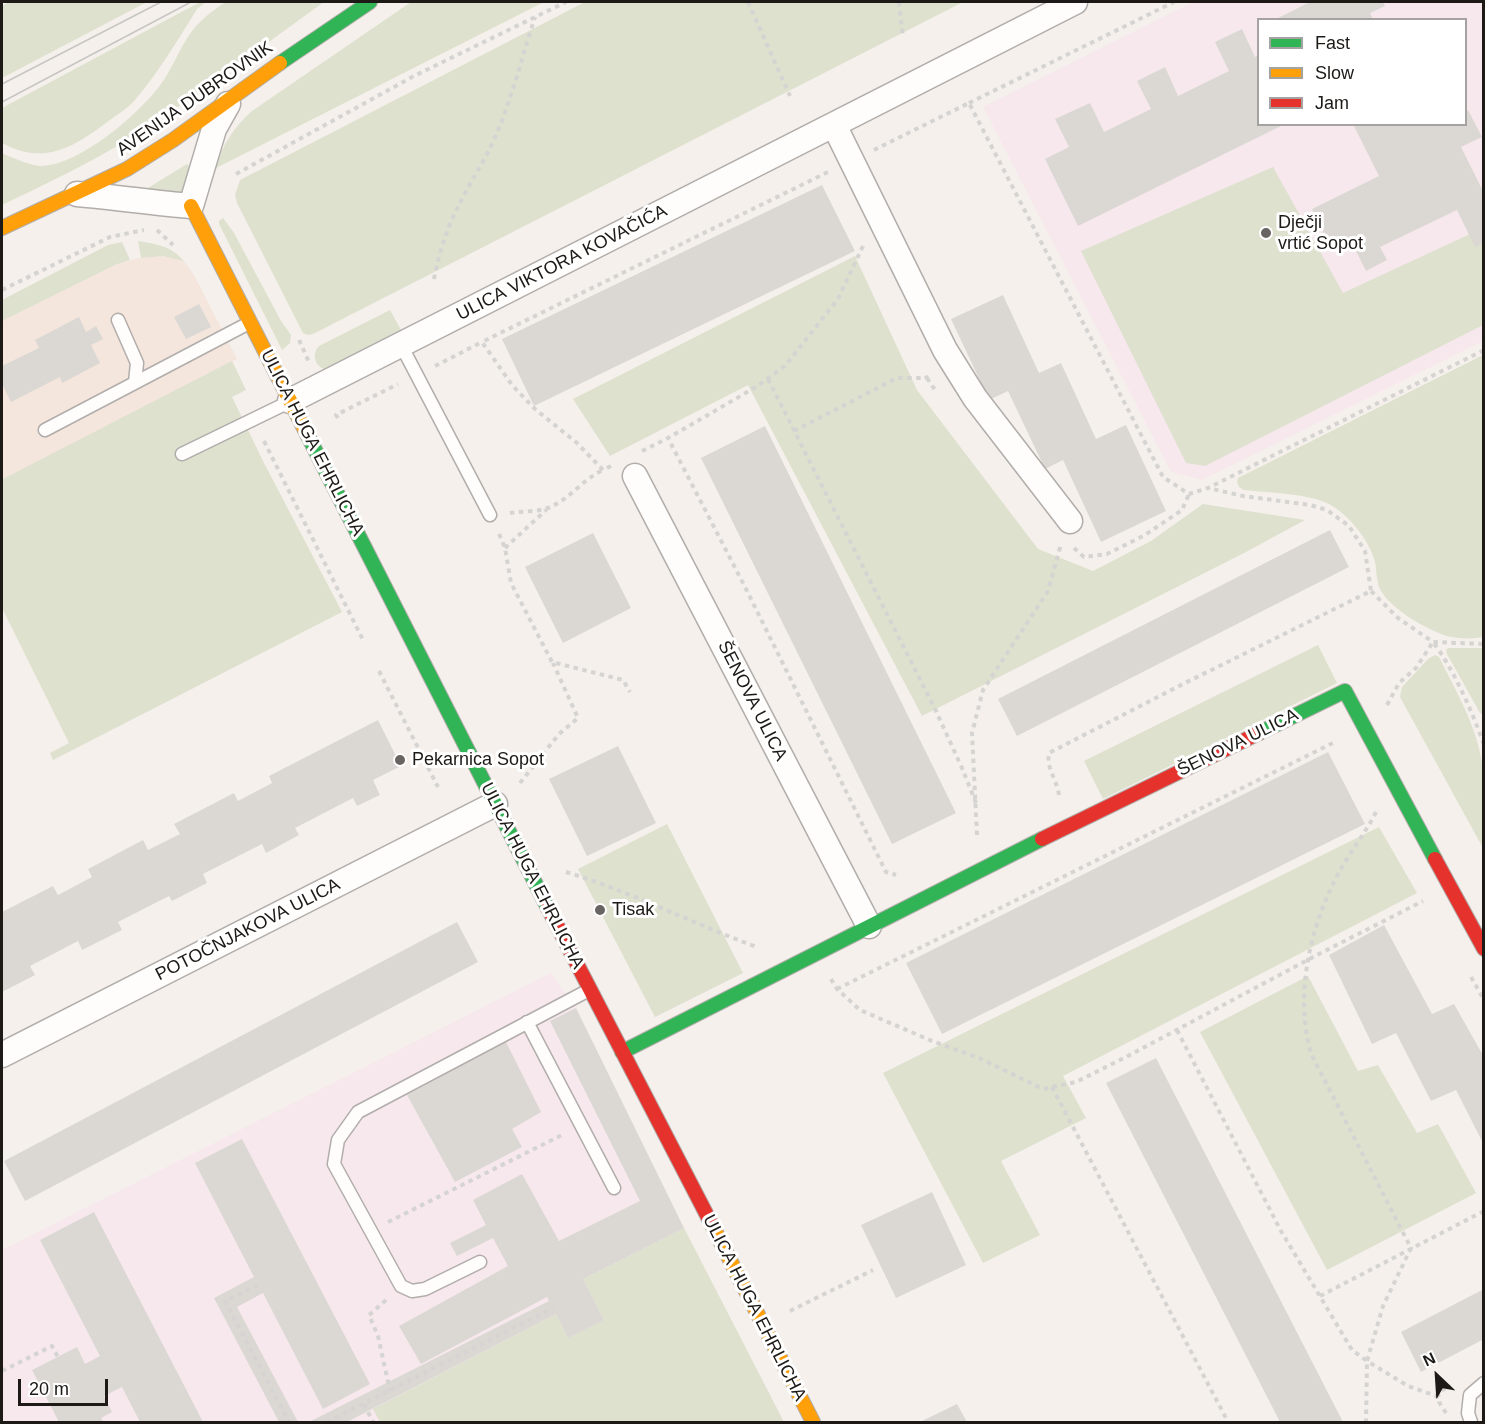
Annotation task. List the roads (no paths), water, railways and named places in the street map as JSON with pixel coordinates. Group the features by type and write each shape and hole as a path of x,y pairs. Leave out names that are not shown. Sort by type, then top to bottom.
{"street":[{"name":"AVENIJA DUBROVNIK","path":"2,228 127,169 173,140 370,2"},
{"name":"ULICA VIKTORA KOVAČIĆA","path":"290,401 1075,2"},
{"path":"77,194 124,197 155,203 191,206 214,129 232,97"},
{"path":"834,125 945,350 975,398 1070,521"},
{"name":"ULICA HUGA EHRLICHA","path":"191,206 813,1422"},
{"name":"ŠENOVA ULICA","path":"635,476 869,926"},
{"name":"ŠENOVA ULICA","path":"622,1052 869,926 1345,691 1484,949"},
{"name":"POTOČNJAKOVA ULICA","path":"2,1055 495,804"}],"lane":[{"path":"118,320 137,363 135,382"},
{"path":"45,430 250,323"},
{"path":"401,345 490,515"},
{"path":"182,454 290,401"},
{"path":"480,1262 425,1289 412,1291 401,1286 334,1164 338,1140 358,1112 590,989"},
{"path":"527,1022 614,1188"},
{"path":"1471,1422 1468,1413 1470,1395 1484,1383"}],"tram line":[{"path":"2,84 161,2"},
{"path":"2,102 191,2"}],"place":[{"name":"Dječji vrtić Sopot","path":"1266,233"},
{"name":"Pekarnica Sopot","path":"400,760"},
{"name":"Tisak","path":"600,910"}]}
